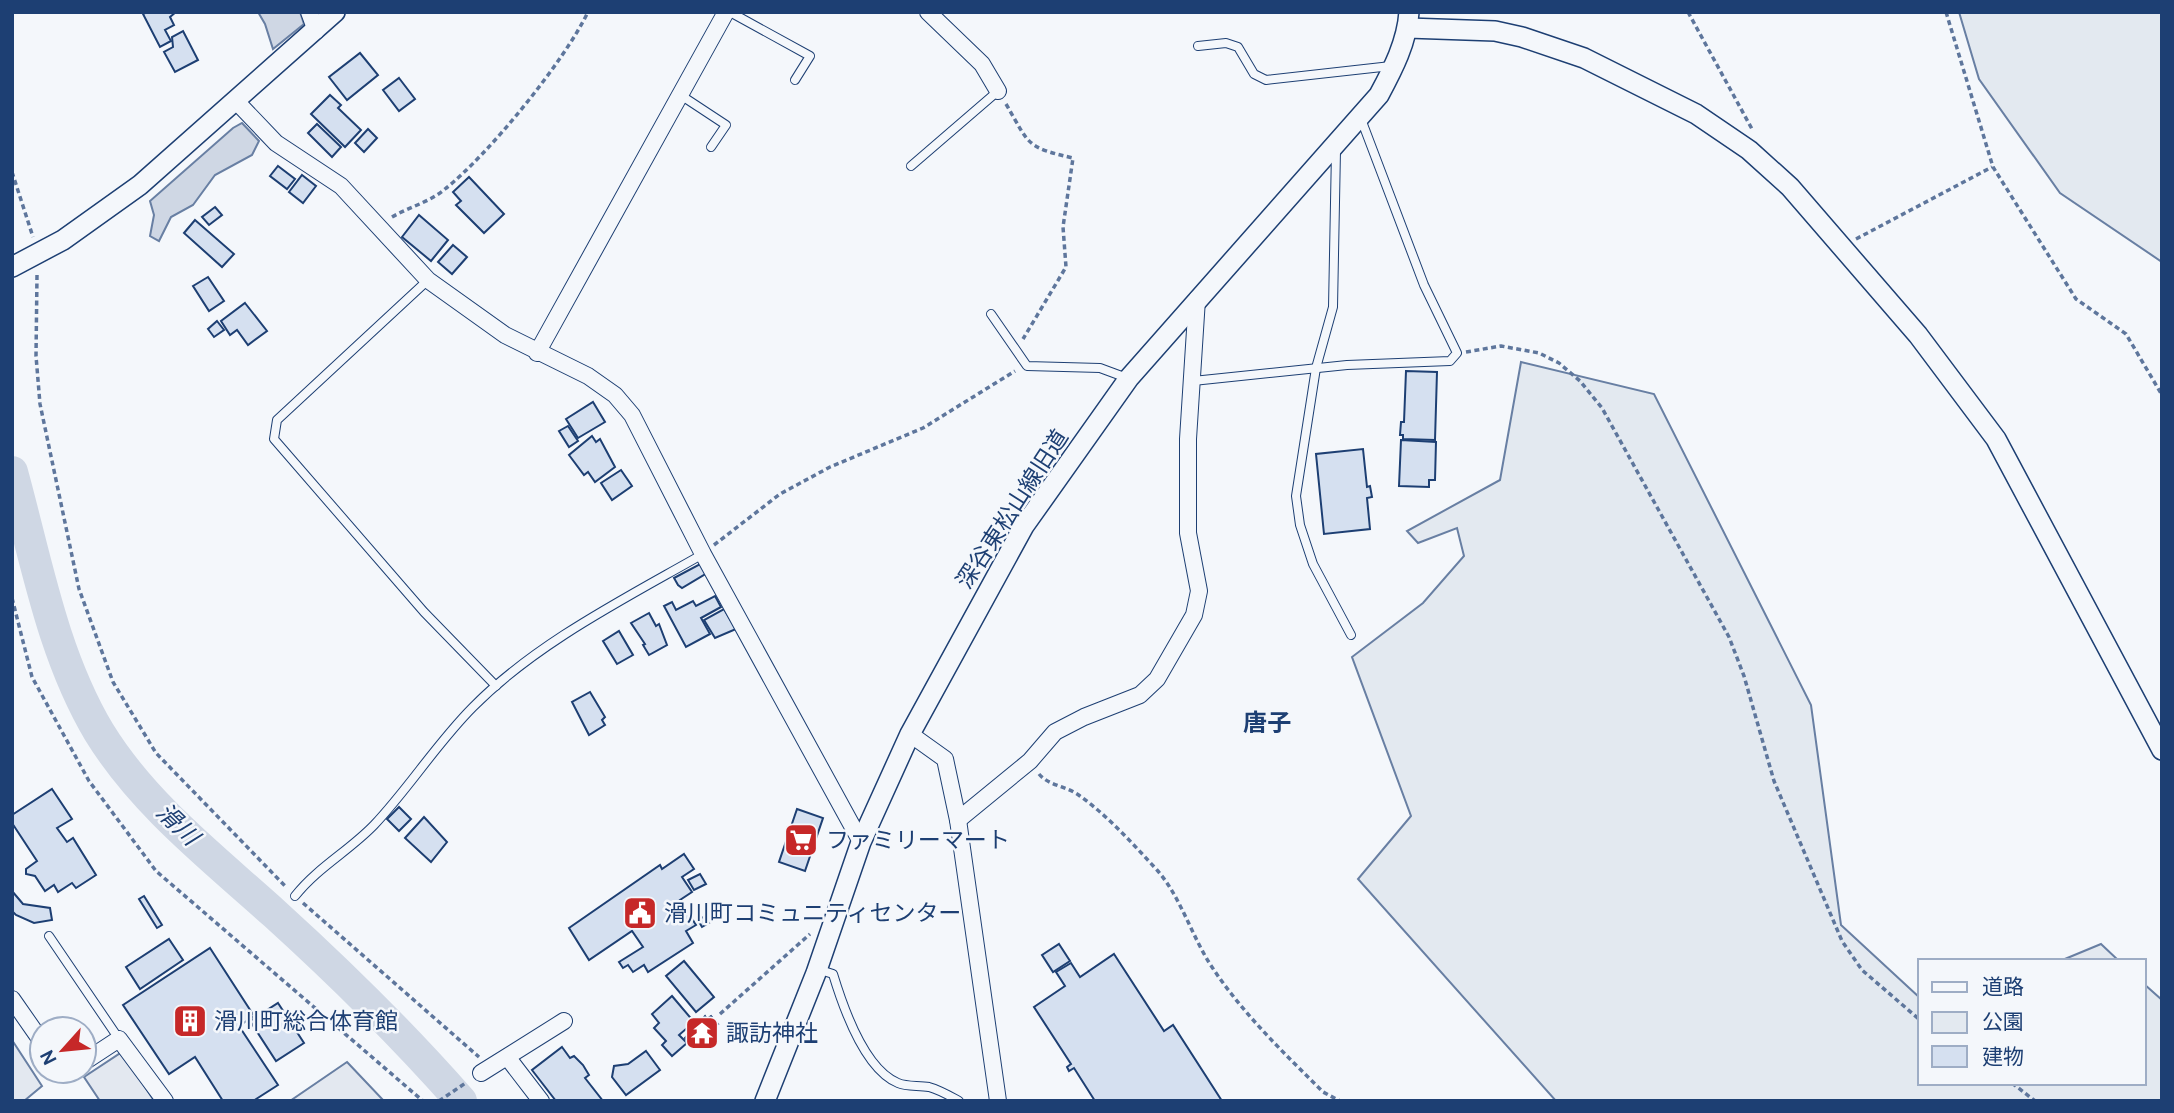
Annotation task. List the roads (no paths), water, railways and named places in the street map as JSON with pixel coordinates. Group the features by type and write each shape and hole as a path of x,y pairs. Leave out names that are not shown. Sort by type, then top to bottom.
{"street":[{"path":"26,261 140,185 235,100 312,21 335,12"},
{"path":"537,353 728,12"},
{"path":"928,12 982,64 998,91"},
{"path":"1408,20 1494,31 1558,48 1696,114 1749,150 1790,187 1918,335 1996,439 2162,750"},
{"name":"深谷東松山線旧道","path":"765,1101 817,969 861,842 910,734 1024,526 1129,378 1361,119 1394,66 1408,20"},
{"path":"235,100 275,144 341,186 428,279 505,335 588,376 615,395 632,415 703,554 861,842"},
{"path":"958,820 1030,761 1055,732 1084,717 1140,695 1157,679 1194,615 1199,591 1188,533 1188,439 1197,299"},
{"path":"910,734 945,759 958,820 998,1101"},
{"path":"12,999 28,1022"},
{"path":"486,1070 564,1021"},
{"path":"98,1053 119,1039 165,1101"},
{"path":"508,1058 541,1101"}],"lane":[{"path":"728,12 810,56 795,80"},
{"path":"1198,46 1226,43 1238,47 1254,75 1266,80 1394,66"},
{"path":"911,166 998,91"},
{"path":"682,96 726,125 711,147"},
{"path":"1193,382 1316,369 1450,360 1458,353 1424,285 1361,119"},
{"path":"1336,146 1333,307 1316,369 1296,496 1300,526 1313,564 1351,635"},
{"path":"428,279 277,420 274,439 424,612 496,686"},
{"path":"991,314 1027,366 1100,368 1129,378"},
{"path":"295,896 311,876 372,827 472,708 496,686 583,623 703,554"},
{"path":"49,936 119,1039"},
{"path":"817,969 833,974 841,1002 862,1043 885,1077 902,1084 930,1088 959,1101"}],"waterway":[{"name":"滑川","path":"12,472 57,638 83,702 117,758 136,783 180,829 347,982 417,1052 461,1101"}],"place":[{"name":"ファミリーマート","path":"801,840"},
{"name":"滑川町コミュニティセンター","path":"640,913"},
{"name":"滑川町総合体育館","path":"190,1021"},
{"name":"諏訪神社","path":"702,1033"}],"district":[{"name":"唐子","path":"1267,722"}]}
